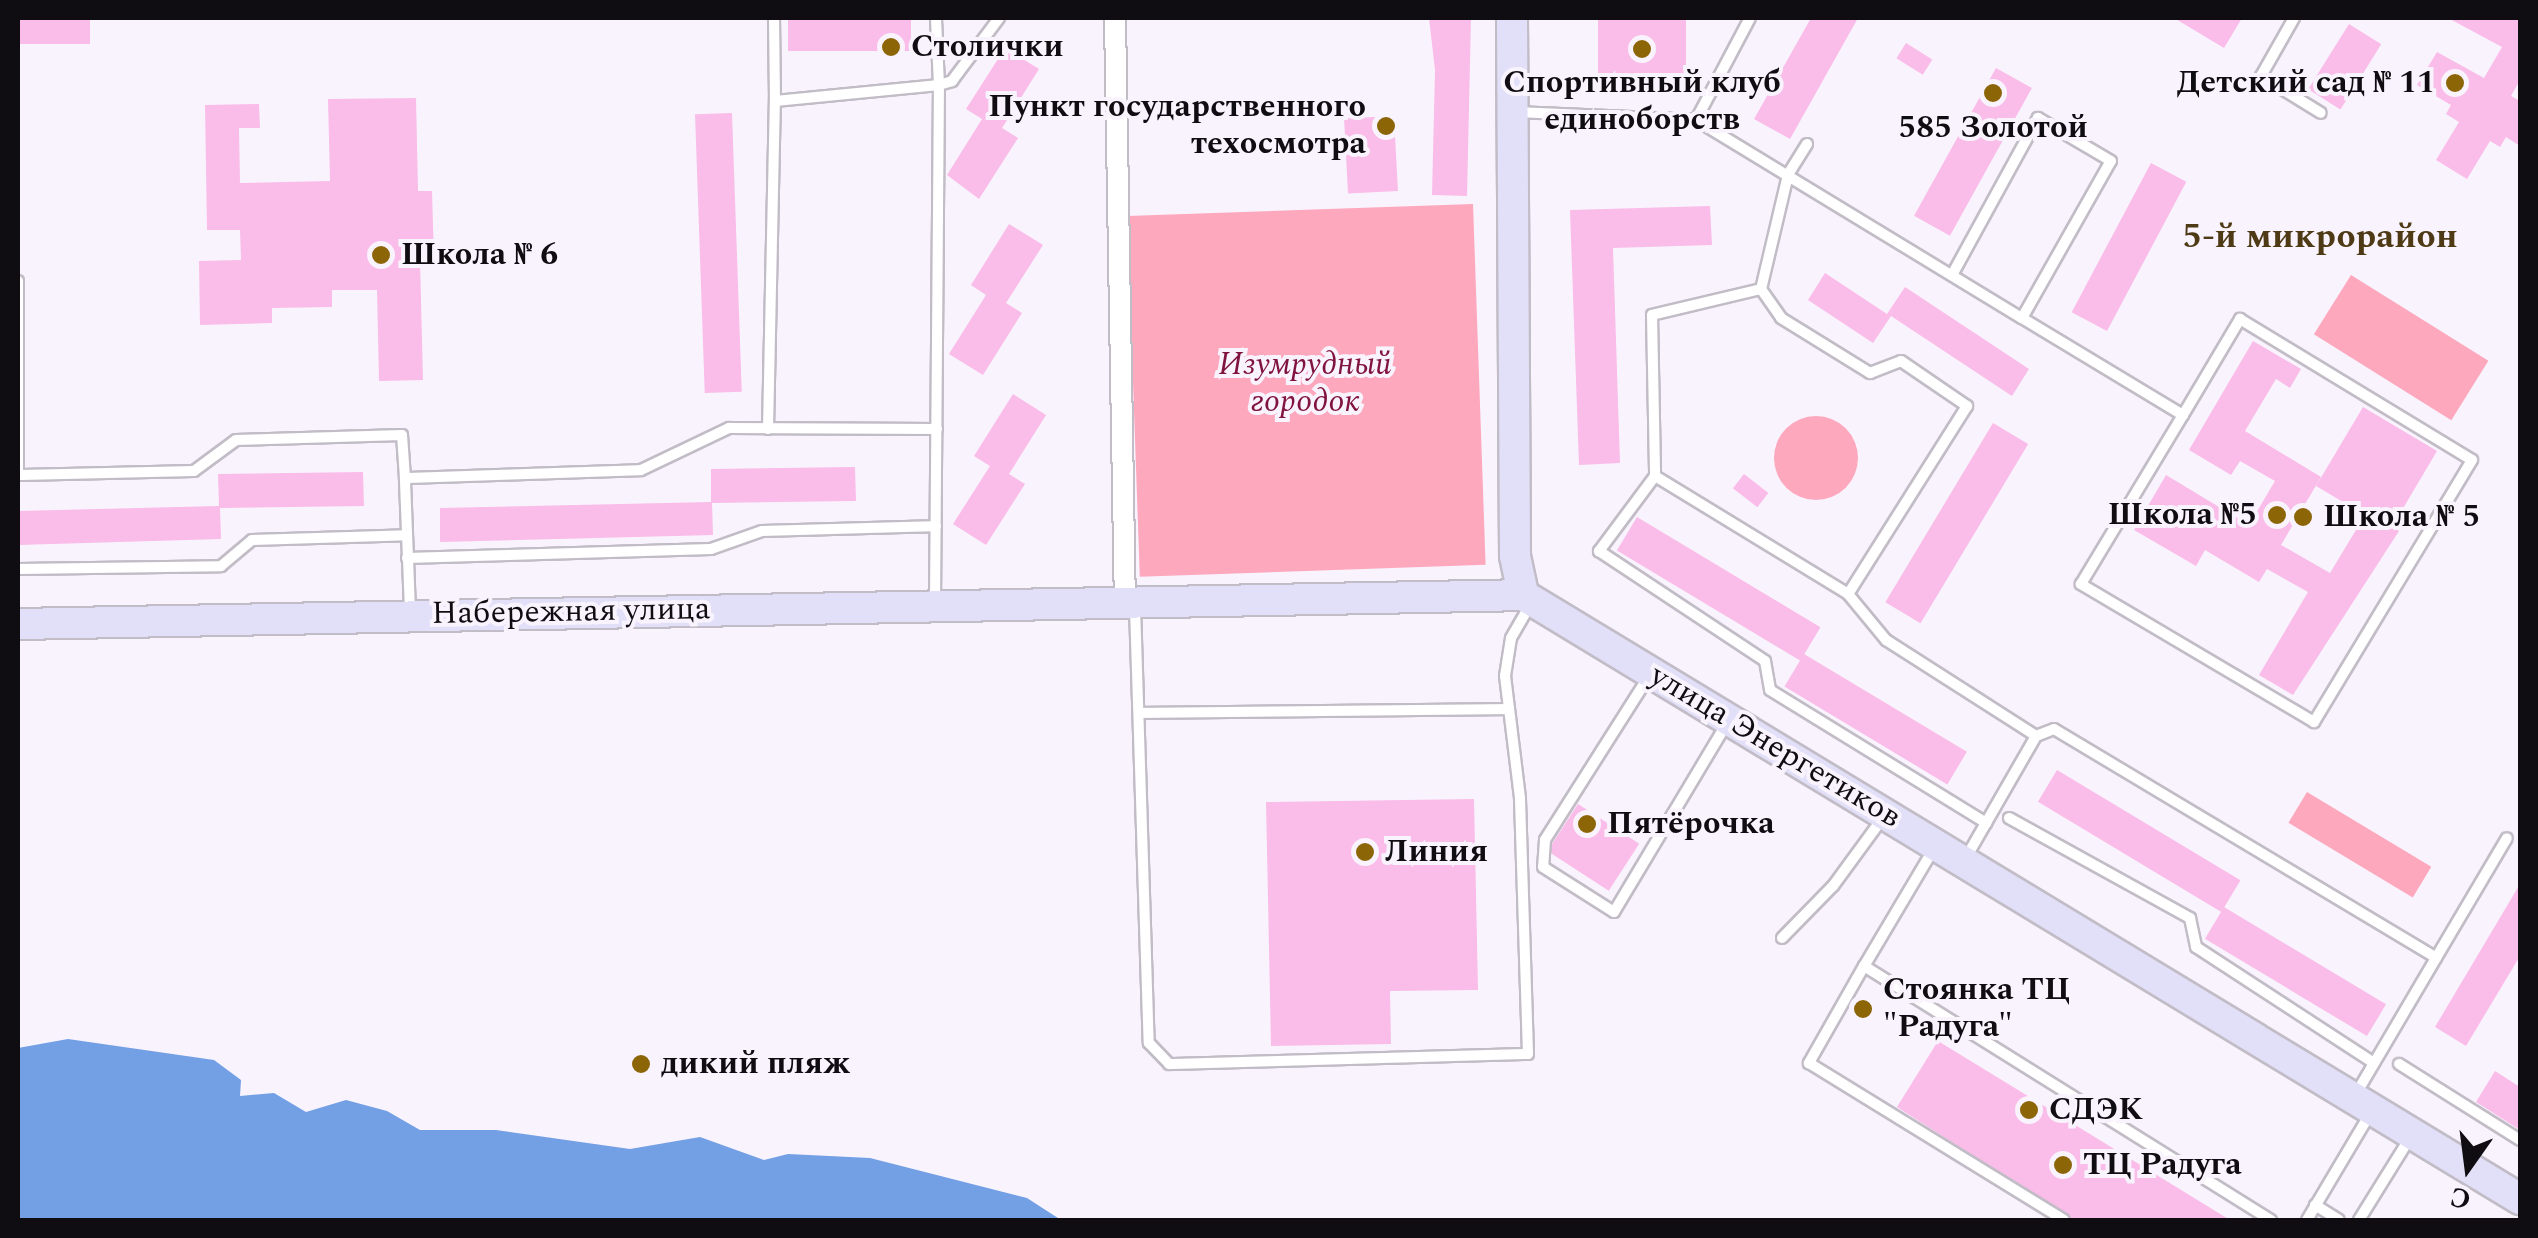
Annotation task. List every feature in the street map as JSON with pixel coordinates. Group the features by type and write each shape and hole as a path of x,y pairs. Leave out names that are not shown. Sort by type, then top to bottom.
{"main road":[{"path":"1512,18 1516,556 1528,598"},
{"name":"Набережная улица","path":"18,624 1528,598"},
{"name":"улица Энергетиков","path":"1528,598 2520,1199"}],"street":[{"path":"1115,18 1130,606"}],"lane":[{"path":"768,429 774,18"},
{"path":"935,606 940,85 936,18"},
{"path":"775,101 952,81 999,18"},
{"path":"1696,120 1750,18"},
{"path":"2294,18 2261,76 2321,113"},
{"path":"1512,112 1696,120 2183,415"},
{"path":"1952,275 2038,118 2111,161 2022,318"},
{"path":"1807,144 1788,175 1761,289 1781,318 1870,374 1901,362 1967,406 1848,594"},
{"path":"18,281 19,475 194,472 236,440 402,435 410,615"},
{"path":"1761,289 1652,315 1655,476 1600,551 1765,661 1770,690 1986,824"},
{"path":"2240,319 2472,460 2314,722 2081,584 2183,415 2240,319"},
{"path":"405,478 641,470 730,428 936,430"},
{"path":"1655,476 1848,594 1886,640 2036,736"},
{"path":"408,558 711,549 762,531 936,526"},
{"path":"18,569 221,566 252,540 407,535"},
{"path":"1130,606 1139,713 1149,1043 1169,1064 1528,1054 1520,798 1505,676 1512,638 1528,598"},
{"path":"1652,673 1545,840 1543,867 1614,912 1729,720"},
{"path":"1139,713 1509,709"},
{"path":"1964,862 2036,736 2054,729 2436,958"},
{"path":"1782,938 1833,886 1886,814"},
{"path":"2010,818 2190,918 2196,947 2374,1063"},
{"path":"2306,1220 2363,1104 2374,1063 2507,838"},
{"path":"1936,845 1809,1063 2064,1220"},
{"path":"1864,966 2271,1220"},
{"path":"2398,1064 2520,1140"},
{"path":"2359,1220 2412,1134"},
{"path":"2315,1206 2339,1220"}],"green space":[{"name":"Изумрудный городок","path":"1473,204 1486,565 1140,577 1127,216"},
{"path":"2351,275 2488,361 2451,420 2314,334"},
{"path":"1808,416 1824,416 1840,423 1851,434 1858,458 1855,474 1846,488 1824,500 1808,500 1792,493 1781,482 1774,466 1774,450 1781,434 1792,423"},
{"path":"2307,792 2431,867 2413,898 2288,823"}],"water":[{"path":"68,1039 214,1060 241,1080 240,1096 274,1093 306,1112 346,1100 387,1111 420,1130 496,1130 630,1149 700,1137 764,1160 788,1154 870,1158 1027,1198 1061,1220 18,1220 18,1048"}],"building":[{"path":"18,18 90,18 90,44 18,44"},
{"path":"788,18 911,18 911,51 788,51"},
{"path":"1429,18 1471,18 1467,196 1432,195 1435,70"},
{"name":"Спортивный клуб единоборств","path":"1598,18 1686,18 1686,82 1598,82"},
{"path":"1811,18 1858,18 1790,139 1754,119"},
{"path":"2174,18 2242,18 2224,48"},
{"path":"2448,18 2520,18 2520,80 2511,96 2520,101 2520,146 2506,137 2500,147 2490,141 2467,179 2436,160 2459,122 2446,114 2451,105 2417,85 2437,52 2484,78 2502,47"},
{"path":"2349,24 2381,44 2340,109 2308,89"},
{"path":"1906,43 1932,59 1923,75 1896,58"},
{"path":"1005,48 1039,69 1002,128 1018,138 979,199 947,175 982,119 966,109"},
{"path":"1996,68 2032,88 1950,236 1914,216"},
{"path":"416,98 418,191 432,191 434,260 420,260 423,380 379,381 377,290 332,290 332,307 272,308 272,323 200,325 199,261 241,260 240,230 207,230 205,105 259,104 260,128 239,128 240,183 330,181 328,99"},
{"path":"732,113 742,392 705,393 695,114"},
{"path":"1394,116 1398,191 1348,194 1344,119"},
{"path":"2151,163 2186,182 2107,331 2072,312"},
{"path":"1710,206 1712,245 1613,248 1620,463 1579,465 1570,210"},
{"path":"1009,224 1043,245 1006,303 1022,313 983,375 949,354 986,295 971,285"},
{"path":"1825,273 1887,314 1905,287 2029,369 2012,396 1891,316 1873,343 1808,300"},
{"path":"2253,341 2301,369 2290,388 2276,379 2245,431 2321,477 2281,545 2330,573 2365,515 2316,486 2363,407 2437,451 2392,527 2399,531 2293,695 2259,675 2308,592 2267,569 2259,582 2205,550 2196,566 2134,530 2166,475 2249,525 2275,481 2240,461 2231,475 2189,450"},
{"path":"1013,394 1046,415 1009,474 1025,484 986,545 953,524 990,466 974,456"},
{"path":"1993,423 2028,444 1921,623 1885,602"},
{"path":"855,467 856,501 712,503 713,535 440,542 440,508 711,502 711,469"},
{"path":"363,472 364,506 220,508 221,539 18,545 18,511 219,506 218,474"},
{"path":"1744,474 1768,493 1757,507 1733,488"},
{"path":"1637,517 1820,627 1800,661 1617,550"},
{"path":"1804,654 1967,752 1947,784 1784,687"},
{"path":"2057,770 2240,880 2221,912 2038,802"},
{"path":"1474,799 1478,990 1390,991 1391,1044 1271,1046 1266,802"},
{"path":"1578,804 1639,844 1609,891 1548,851"},
{"path":"2520,884 2520,956 2466,1046 2435,1027"},
{"path":"2224,907 2386,1004 2367,1036 2205,939"},
{"name":"ТЦ Радуга","path":"1938,1041 2230,1220 2074,1220 1897,1107"},
{"path":"2495,1071 2520,1087 2520,1130 2476,1102"}],"place":[{"name":"Столички","path":"891,47"},
{"name":"Спортивный клуб единоборств","path":"1642,49"},
{"name":"Детский сад № 11","path":"2455,83"},
{"name":"585 Золотой","path":"1993,93"},
{"name":"Пункт государственного техосмотра","path":"1386,126"},
{"name":"Школа № 6","path":"381,255"},
{"name":"Школа №5","path":"2277,515"},
{"name":"Школа № 5","path":"2303,517"},
{"name":"Пятёрочка","path":"1587,824"},
{"name":"Линия","path":"1365,852"},
{"name":"Стоянка ТЦ \"Радуга\"","path":"1863,1009"},
{"name":"дикий пляж","path":"641,1064"},
{"name":"СДЭК","path":"2029,1110"},
{"name":"ТЦ Радуга","path":"2063,1165"}],"district":[{"name":"5-й микрорайон","path":"2320,237"}]}
